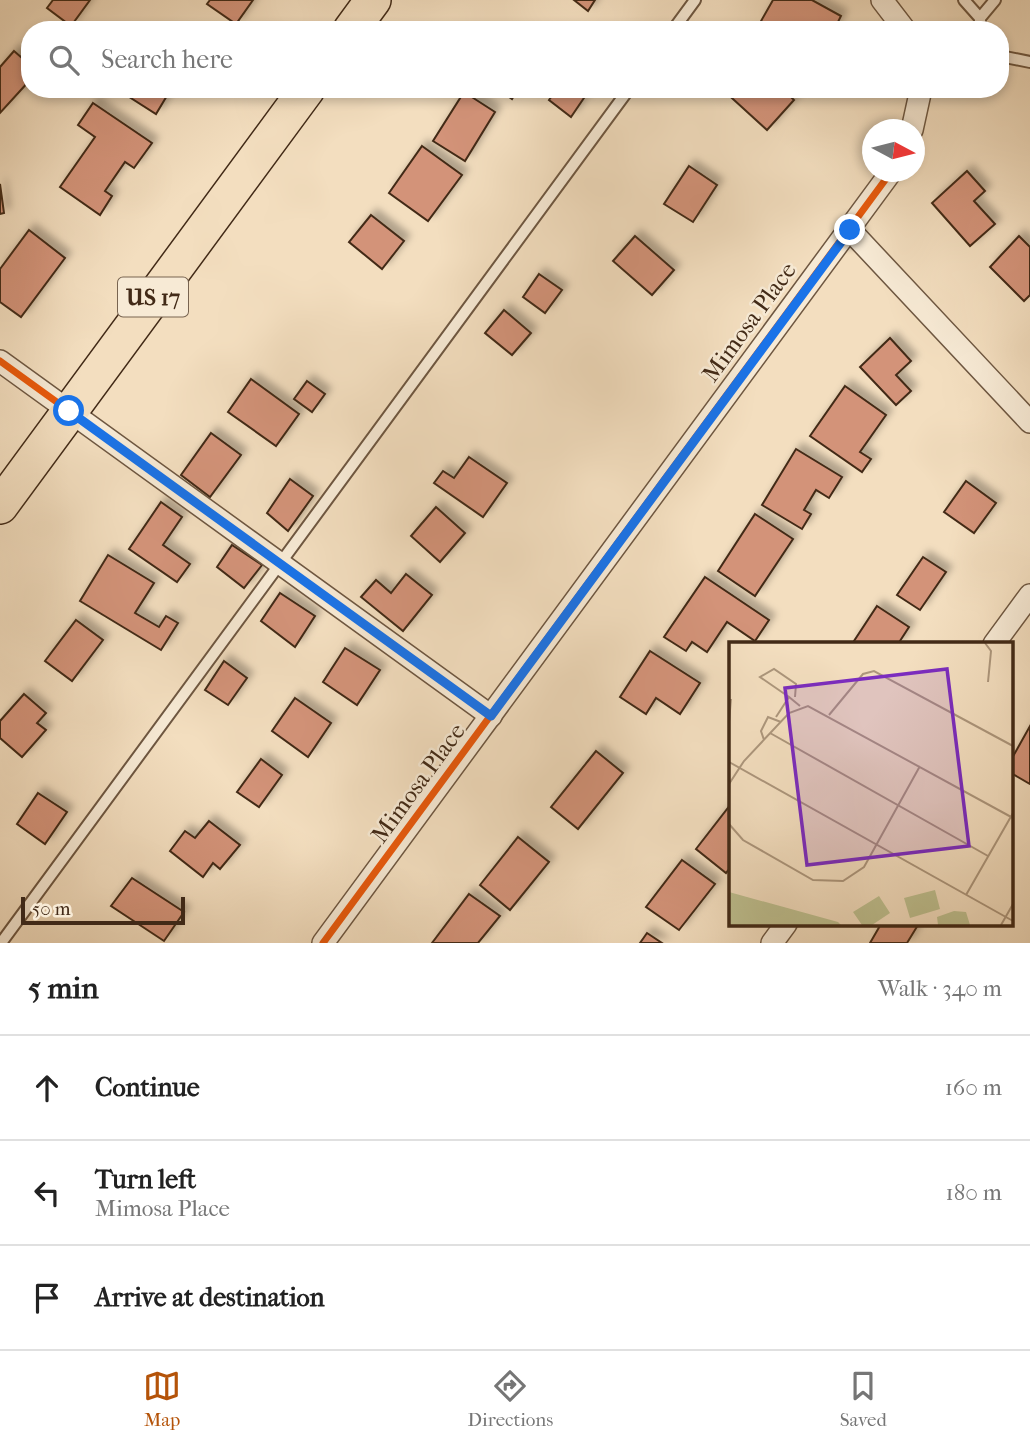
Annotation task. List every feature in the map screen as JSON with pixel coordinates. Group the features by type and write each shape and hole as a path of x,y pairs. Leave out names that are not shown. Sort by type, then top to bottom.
{"main road":[{"path":"358,21 373,0"},
{"name":"US 17","path":"0,506 300,98"}],"street":[{"path":"882,0 898,21"},
{"path":"914,119 919,98"},
{"name":"Mimosa Place","path":"323,943 884,182"},
{"path":"850,230 1030,422"},
{"path":"0,361 491,716"},
{"path":"995,642 1030,595"},
{"path":"772,943 785,926"}],"lane":[{"path":"680,21 695,0"},
{"path":"964,0 980,18"},
{"path":"980,21 995,0"},
{"path":"1009,58 1030,62"},
{"path":"1,943 622,98"}],"building":[{"path":"53,0 90,0 75,21 64,21 47,8"},
{"path":"210,0 253,0 238,21 232,21 207,4"},
{"path":"574,0 595,0 588,11"},
{"path":"773,0 812,0 841,16 838,21 761,21"},
{"path":"14,51 21,57 21,90 0,113 0,67"},
{"path":"131,98 166,98 156,114"},
{"path":"460,98 473,98 495,112 465,161 433,141"},
{"path":"550,98 584,98 571,117 549,100"},
{"path":"732,98 792,98 794,100 767,130"},
{"path":"93,103 152,143 134,168 125,162 105,191 112,196 100,215 60,187 95,137 78,125"},
{"path":"422,146 462,175 428,221 389,193"},
{"path":"689,166 717,185 693,222 664,204"},
{"path":"967,171 985,191 974,201 995,224 970,246 932,203"},
{"path":"0,184 4,213 0,214"},
{"path":"371,215 404,241 382,269 349,242"},
{"path":"29,230 65,258 21,317 0,302 0,269"},
{"path":"635,236 674,270 652,295 613,261"},
{"path":"1019,236 1030,247 1030,295 1024,301 990,267"},
{"path":"539,274 562,290 545,313 523,297"},
{"path":"504,310 531,333 512,355 485,333"},
{"path":"890,338 911,361 896,375 911,391 896,405 860,367"},
{"path":"251,379 299,414 276,446 228,412"},
{"path":"307,381 325,394 312,412 294,399"},
{"path":"845,386 886,415 860,452 871,459 862,472 810,436"},
{"path":"211,433 241,455 210,497 181,475"},
{"path":"796,449 842,477 829,498 816,490 804,510 811,514 802,529 762,505"},
{"path":"469,457 507,483 483,517 434,483 443,471 454,478"},
{"path":"290,479 313,496 288,531 267,513"},
{"path":"966,481 996,503 974,533 944,512"},
{"path":"161,502 182,517 163,545 190,564 177,582 129,549"},
{"path":"436,507 465,533 440,562 411,536"},
{"path":"755,514 793,539 755,596 718,571"},
{"path":"232,545 262,565 244,588 217,567"},
{"path":"108,555 154,583 135,613 159,627 166,616 178,623 161,650 80,601"},
{"path":"923,557 946,572 920,610 897,595"},
{"path":"406,574 432,595 403,631 361,597 376,580 391,593"},
{"path":"705,577 769,620 755,641 727,622 707,652 692,642 686,651 664,637"},
{"path":"280,593 315,616 295,647 261,621"},
{"path":"877,606 909,627 899,642 853,642"},
{"path":"76,620 103,640 72,681 45,661"},
{"path":"345,648 380,670 357,705 323,682"},
{"path":"650,651 700,683 680,714 656,698 646,714 620,697"},
{"path":"224,661 247,678 228,705 205,690"},
{"path":"24,694 46,713 37,723 46,730 22,757 0,738 0,721"},
{"path":"295,698 331,723 308,757 272,731"},
{"path":"1030,726 1030,784 1012,774 1012,758"},
{"path":"596,751 623,773 578,829 551,807"},
{"path":"261,759 282,775 259,807 237,792"},
{"path":"38,793 67,812 45,844 17,824"},
{"path":"729,807 729,869 726,873 696,849"},
{"path":"209,821 240,845 220,869 213,863 203,877 170,851 185,831 195,838"},
{"path":"518,837 549,862 510,910 480,885"},
{"path":"682,860 715,884 679,930 646,907"},
{"path":"132,878 184,912 164,941 111,906"},
{"path":"469,894 500,916 478,943 432,943"},
{"path":"880,926 917,926 907,943 870,943"},
{"path":"647,933 662,943 640,943"}],"cycle path":[{"path":"323,943 884,182"},
{"path":"0,361 491,716"}],"route":[{"path":"69,411 491,716 850,230"}]}
